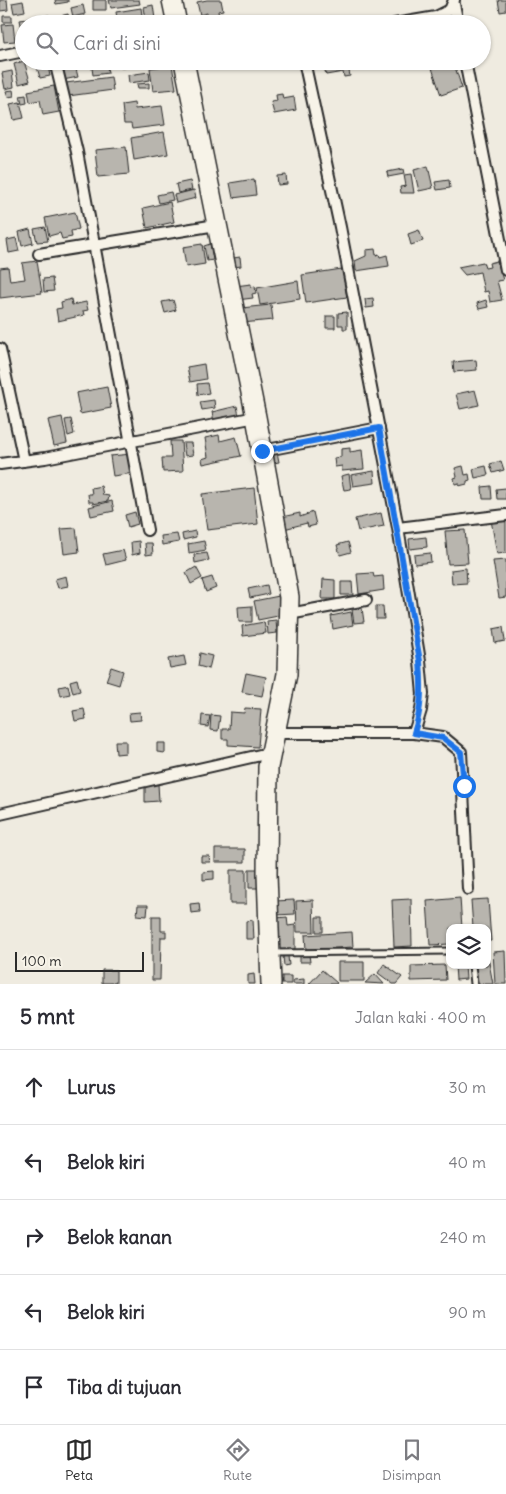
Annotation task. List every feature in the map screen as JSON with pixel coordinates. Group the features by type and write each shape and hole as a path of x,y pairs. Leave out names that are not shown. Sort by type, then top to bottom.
{"highway":[{"path":"172,0 174,15"},
{"path":"186,70 256,417 284,568 289,614 287,674 269,753 266,800 271,984"}],"street":[{"path":"440,15 450,10 454,2"},
{"path":"454,2 456,15"},
{"path":"0,56 15,54"},
{"path":"57,70 77,152 147,530"},
{"path":"306,70 398,528 422,686 421,710 414,733"},
{"path":"467,70 506,270"},
{"path":"39,254 216,225"},
{"path":"0,349 24,461"},
{"path":"0,464 256,417"},
{"path":"262,451 379,428"},
{"path":"398,528 506,515"},
{"path":"289,614 366,600"},
{"path":"273,733 414,733 443,738 461,752 468,889"},
{"path":"0,814 269,753"}],"lane":[{"path":"269,954 446,951"},
{"path":"472,969 474,984"}],"building":[{"path":"0,0 7,0 8,10 0,11"},
{"path":"55,0 68,0 68,2 56,4"},
{"path":"93,0 106,0 106,10 93,10"},
{"path":"109,0 139,0 140,4 111,8"},
{"path":"221,0 223,10 218,11 219,15 207,15 207,13 200,15 197,2"},
{"path":"498,0 506,0 506,11 500,12"},
{"path":"23,1 25,11 14,13 12,3"},
{"path":"83,5 85,14 73,15 71,8"},
{"path":"153,5 154,15 145,15 144,7"},
{"path":"141,8 142,15 116,15 116,12"},
{"path":"3,16 12,16 12,22 3,22"},
{"path":"13,24 15,41 4,42 2,25"},
{"path":"16,70 27,70 30,81 19,84"},
{"path":"38,70 49,70 50,76 40,78"},
{"path":"61,70 76,70 78,77 63,80"},
{"path":"92,70 108,70 108,73 93,75"},
{"path":"150,70 173,70 176,89 153,91"},
{"path":"325,70 349,70 350,76 344,77 343,72 326,75"},
{"path":"433,70 456,70 462,88 441,95"},
{"path":"12,71 14,87 5,89 2,73"},
{"path":"149,72 150,80 129,83 128,75"},
{"path":"111,77 113,90 68,96 66,83"},
{"path":"149,83 149,88 138,88 137,84"},
{"path":"54,86 59,112 43,115 40,100 30,102 28,91"},
{"path":"13,90 14,96 8,97 6,91"},
{"path":"282,94 283,99 294,97 296,110 274,114 271,102 277,101 276,95"},
{"path":"26,95 27,103 22,104 20,96"},
{"path":"20,102 24,118 14,120 10,104"},
{"path":"134,103 135,109 162,106 165,125 132,129 131,124 124,124 122,105"},
{"path":"164,132 168,154 134,160 131,138"},
{"path":"126,147 129,174 98,177 95,150"},
{"path":"428,166 433,188 419,191 414,170"},
{"path":"403,169 404,174 388,177 387,172"},
{"path":"411,174 414,193 401,193 400,187 406,186 404,175"},
{"path":"286,175 287,184 278,185 277,176"},
{"path":"254,179 256,195 233,198 230,183"},
{"path":"449,180 450,188 437,190 435,182"},
{"path":"190,181 192,190 178,193 176,184"},
{"path":"194,190 196,198 176,203 174,195"},
{"path":"171,192 173,200 159,203 157,195"},
{"path":"170,202 174,222 147,228 143,208"},
{"path":"75,212 79,229 71,231 72,237 62,239 60,233 49,236 45,218"},
{"path":"45,227 48,241 37,242 34,229"},
{"path":"30,229 33,243 22,246 19,232"},
{"path":"419,230 423,241 411,245 408,234"},
{"path":"16,238 19,251 9,253 7,240"},
{"path":"202,244 205,264 186,267 183,247"},
{"path":"210,244 213,260 207,261 204,246"},
{"path":"375,249 376,255 379,254 380,257 387,255 389,266 356,271 355,261 366,256 366,250"},
{"path":"240,257 241,266 228,268 227,259"},
{"path":"37,261 42,293 0,298 0,268 8,267 10,281 25,279 22,263"},
{"path":"497,261 503,280 497,281 502,300 490,302 488,291 484,292 480,272 465,275 458,267 483,262 485,268 490,267 489,263"},
{"path":"342,269 347,297 306,303 302,275"},
{"path":"52,278 54,291 44,292 43,279"},
{"path":"298,281 300,299 260,305 257,288"},
{"path":"251,284 251,287 255,286 256,293 252,294 253,298 237,300 235,286"},
{"path":"373,298 374,307 366,308 365,299"},
{"path":"71,299 72,305 86,302 88,310 83,311 84,315 58,321 56,309 62,308 61,302"},
{"path":"173,300 176,310 165,313 162,302"},
{"path":"486,300 488,307 479,309 477,303"},
{"path":"271,305 273,320 242,323 241,308"},
{"path":"347,312 347,329 343,329 343,325 338,325 338,313"},
{"path":"326,316 335,316 335,328 326,328"},
{"path":"476,360 477,370 454,372 453,362"},
{"path":"204,364 206,379 190,382 187,367"},
{"path":"207,383 209,393 198,395 197,384"},
{"path":"107,387 111,408 80,414 76,393"},
{"path":"475,390 479,405 460,409 456,394"},
{"path":"214,400 215,408 202,410 200,402"},
{"path":"237,406 239,416 214,421 212,412"},
{"path":"62,417 67,443 54,446 48,420"},
{"path":"71,419 74,434 68,436 65,420"},
{"path":"219,435 220,441 236,437 241,456 203,464 202,459 208,457 205,438"},
{"path":"170,441 181,441 183,471 163,472 162,458 171,458"},
{"path":"183,443 191,443 193,455 185,456"},
{"path":"350,448 350,452 362,450 364,469 342,471 342,466 335,467 334,458 341,457 341,449"},
{"path":"277,452 279,462 268,464 266,454"},
{"path":"132,454 134,473 113,476 110,456"},
{"path":"501,461 504,470 493,473 490,464"},
{"path":"463,466 465,475 469,474 470,480 467,481 467,484 459,486 459,483 455,484 454,478 457,477 455,468"},
{"path":"486,466 488,475 475,478 473,469"},
{"path":"374,471 375,483 353,486 351,475"},
{"path":"349,474 351,489 344,490 341,476"},
{"path":"101,486 103,495 109,496 108,501 93,504 93,502 89,502 88,494 92,494 91,488"},
{"path":"491,486 492,499 483,499 482,487"},
{"path":"254,488 258,524 207,530 202,494"},
{"path":"506,488 506,499 497,499 496,489"},
{"path":"112,501 114,511 91,516 89,507"},
{"path":"135,512 138,524 128,527 125,515"},
{"path":"313,512 316,525 308,527 307,523 284,529 282,517 300,513 300,517"},
{"path":"381,513 384,526 358,531 355,519"},
{"path":"506,517 506,553 497,554 491,520"},
{"path":"76,528 79,552 64,554 61,529"},
{"path":"465,530 468,563 448,564 445,531"},
{"path":"195,531 196,537 183,540 182,534"},
{"path":"177,534 179,542 162,545 161,536"},
{"path":"426,537 427,547 410,549 409,539"},
{"path":"139,541 140,553 132,555 131,542"},
{"path":"204,541 206,550 189,553 188,544"},
{"path":"348,542 351,552 340,555 337,545"},
{"path":"145,543 152,543 153,554 146,555"},
{"path":"123,550 126,560 106,565 103,554"},
{"path":"207,553 209,560 195,563 194,555"},
{"path":"430,553 431,562 415,564 414,555"},
{"path":"506,560 506,597 499,598 493,561"},
{"path":"196,567 202,578 191,584 186,573"},
{"path":"466,568 467,583 452,584 451,570"},
{"path":"373,573 374,577 383,576 384,590 359,594 357,574"},
{"path":"66,576 68,586 58,588 55,579"},
{"path":"212,577 216,588 206,592 202,580"},
{"path":"323,579 335,580 335,599 322,599"},
{"path":"341,582 352,582 353,595 341,595"},
{"path":"267,585 269,594 250,598 248,589"},
{"path":"279,596 283,615 258,620 254,601"},
{"path":"252,606 252,622 239,622 238,607"},
{"path":"376,606 383,606 384,619 376,619"},
{"path":"362,608 364,622 354,623 352,610"},
{"path":"351,612 353,625 333,629 331,616"},
{"path":"276,620 277,633 268,634 267,621"},
{"path":"264,622 266,633 243,636 242,626"},
{"path":"503,627 505,641 495,643 493,629"},
{"path":"200,653 212,656 209,669 198,666"},
{"path":"184,656 186,665 170,668 168,659"},
{"path":"111,667 123,671 119,685 106,681"},
{"path":"246,673 266,677 262,696 242,692"},
{"path":"77,679 80,691 73,693 70,681"},
{"path":"68,685 70,694 61,696 59,687"},
{"path":"245,708 261,709 258,747 228,745 228,739 222,739 222,729 229,729 230,712 244,713"},
{"path":"84,709 86,719 75,721 73,711"},
{"path":"140,712 141,720 130,721 129,713"},
{"path":"202,715 210,716 208,727 201,726"},
{"path":"211,715 220,716 218,731 210,730"},
{"path":"115,741 126,741 126,753 116,754"},
{"path":"157,743 165,743 165,753 157,752"},
{"path":"158,784 159,801 145,802 145,785"},
{"path":"215,849 245,849 245,862 215,862"},
{"path":"201,856 209,856 210,862 201,862"},
{"path":"249,869 259,869 259,888 249,888"},
{"path":"230,870 246,870 246,904 230,904"},
{"path":"214,871 214,879 203,880 203,872"},
{"path":"460,898 462,924 446,924 446,944 430,945 427,901"},
{"path":"411,899 412,946 394,947 392,900"},
{"path":"488,899 490,924 473,924 471,900"},
{"path":"294,900 295,914 276,915 275,901"},
{"path":"313,900 314,932 297,932 296,901"},
{"path":"199,903 200,912 191,913 190,904"},
{"path":"138,905 148,905 147,916 137,915"},
{"path":"152,916 161,916 161,931 166,931 166,937 161,937 160,980 152,980"},
{"path":"287,917 288,926 295,925 295,949 277,950 276,918"},
{"path":"316,917 323,917 323,932 316,932"},
{"path":"253,920 254,939 246,939 246,921"},
{"path":"352,932 353,947 306,950 305,935"},
{"path":"505,951 506,984 495,984 493,952"},
{"path":"309,955 310,962 300,962 300,956"},
{"path":"283,956 288,956 289,965 284,966"},
{"path":"338,962 364,962 364,981 338,981"},
{"path":"384,964 402,977 396,984 393,984 378,973"},
{"path":"445,965 446,980 411,981 411,966"},
{"path":"455,969 465,969 466,979 456,980"},
{"path":"476,969 490,969 493,984 478,984"},
{"path":"102,970 116,970 116,983 102,983"},
{"path":"322,970 337,983 309,984"},
{"path":"254,974 255,984 248,984 248,975"},
{"path":"375,974 384,984 365,983"},
{"path":"282,976 291,976 291,984 282,984"},
{"path":"304,979 304,984 293,984 293,980"}],"route":[{"path":"262,451 379,428 420,661 423,694 421,710 414,733 443,738 461,752 464,786"}]}
